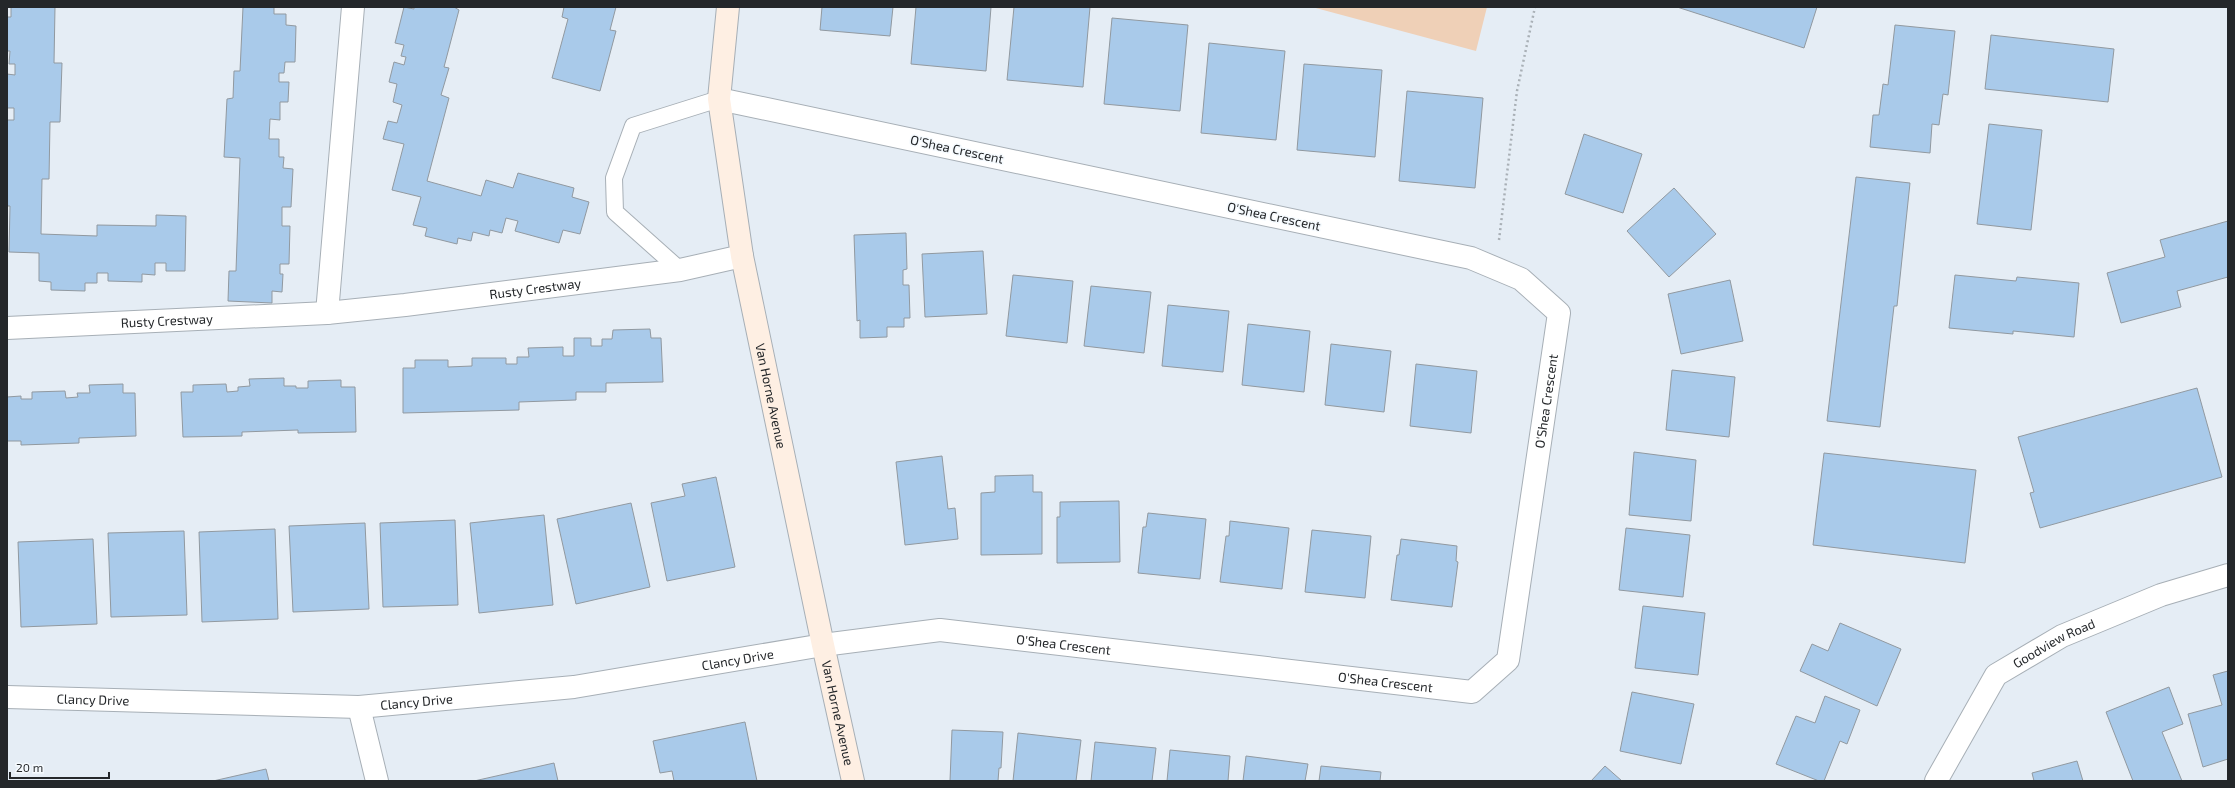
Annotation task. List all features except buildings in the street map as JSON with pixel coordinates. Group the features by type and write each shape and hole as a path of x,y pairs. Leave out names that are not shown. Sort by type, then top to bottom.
{"street":[{"path":"327,313 353,7"},
{"name":"Van Horne Avenue","path":"728,7 719,99 742,256 823,645 853,781"},
{"name":"O'Shea Crescent","path":"719,99 1463,256 1521,279 1559,313 1508,660 1472,692 940,630 823,645"},
{"name":"Rusty Crestway","path":"7,328 327,313 405,305 680,270 742,256"},
{"name":"Goodview Road","path":"1936,781 1996,675 2062,636 2161,595 2228,575"},
{"name":"Clancy Drive","path":"7,697 359,707 574,687 823,645"},
{"path":"359,707 377,781"}],"lane":[{"path":"680,270 615,212 614,178 633,126 719,99"}],"path":[{"path":"1496,268 1517,91 1535,7"}],"shaded area":[{"path":"1312,7 1487,7 1476,51"}]}
